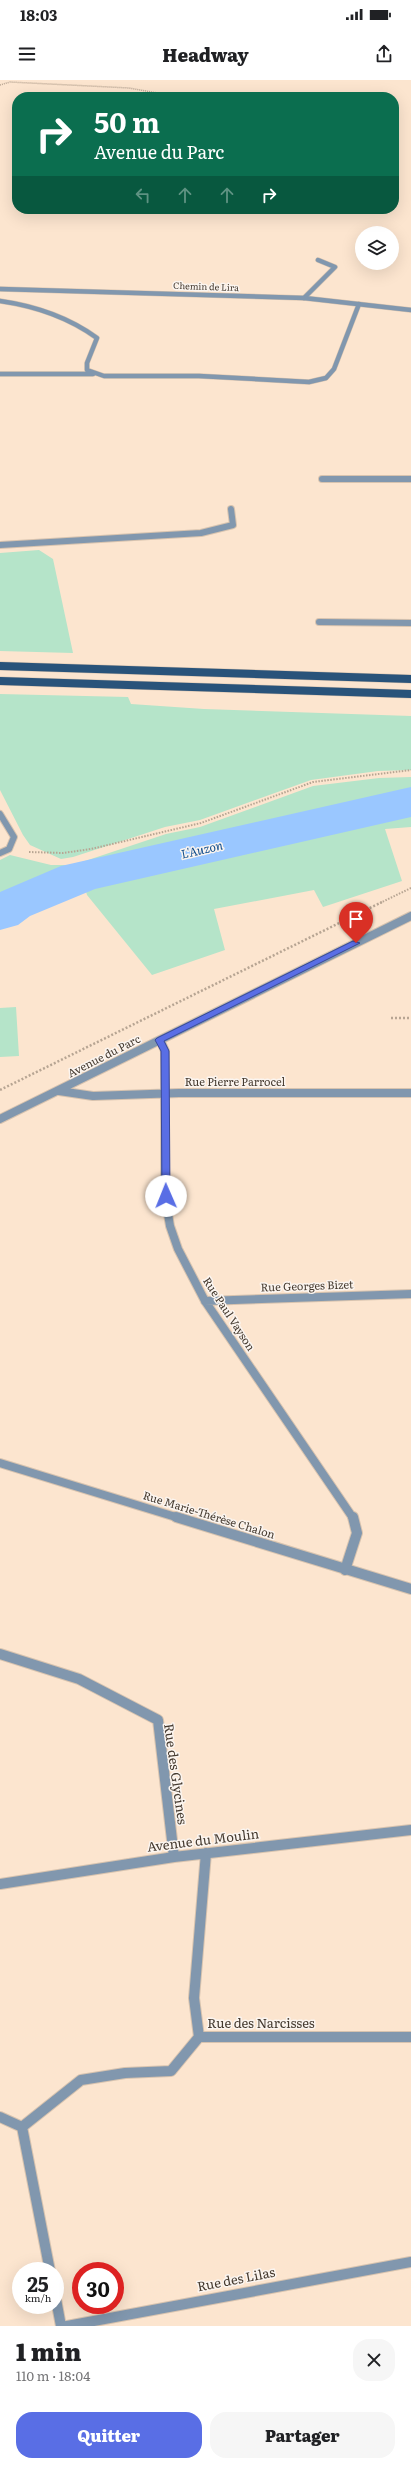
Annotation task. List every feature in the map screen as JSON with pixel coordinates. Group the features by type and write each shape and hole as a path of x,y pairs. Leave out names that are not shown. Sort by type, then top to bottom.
{"main road":[{"path":"0,666 411,678"},
{"path":"0,681 411,694"}],"street":[{"path":"304,298 335,267 318,260"},
{"name":"Chemin de Lira","path":"0,289 304,298 411,310"},
{"path":"0,301 28,305 87,329 97,338 87,370 104,376 199,376 309,382 326,378 334,369 359,304"},
{"path":"0,374 97,373"},
{"path":"322,479 411,479"},
{"path":"0,545 201,532 233,525 231,509"},
{"path":"319,622 411,623"},
{"path":"0,814 14,837 9,849 0,853"},
{"name":"Avenue du Parc","path":"0,1118 59,1091 411,916"},
{"name":"Rue Paul Vayson","path":"160,1040 165,1051 164,1094 166,1196 170,1226 178,1249 204,1301 352,1515 357,1534 344,1570"},
{"name":"Rue Pierre Parrocel","path":"59,1091 93,1096 164,1094 411,1093"},
{"name":"Rue Georges Bizet","path":"204,1301 411,1294"},
{"name":"Rue Marie-Thérèse Chalon","path":"0,1463 344,1570 411,1589"},
{"name":"Rue des Glycines","path":"0,1654 79,1679 158,1720 174,1856"},
{"name":"Avenue du Moulin","path":"0,1884 174,1856 411,1830"},
{"path":"199,2038 194,1998 206,1853"},
{"name":"Rue des Narcisses","path":"22,2127 81,2080 125,2073 171,2071 199,2038 411,2037"},
{"path":"0,2117 22,2127 48,2262"},
{"name":"Rue des Lilas","path":"66,2326 411,2262"},
{"path":"59,2314 61,2326"}],"path":[{"path":"0,85 10,82 130,88 152,92"},
{"path":"9,849 50,853 91,849 201,823 313,782 342,777 411,770"},
{"path":"0,1090 411,888"},
{"path":"392,1018 411,1018"}],"green space":[{"path":"39,550 53,559 73,653 0,651 0,553"},
{"path":"0,694 128,697 131,704 204,709 411,716 411,770 378,771 311,780 200,820 165,827 73,857 61,859 30,845 23,835 0,790"},
{"path":"411,777 411,827 385,829 402,881 323,907 314,890 214,909 225,950 152,975 87,895 81,873 8,899 0,906 0,860 10,855 51,865 73,865 166,834 200,827 313,786 379,778"},
{"path":"16,1007 19,1056 0,1057 0,1008"}],"waterway":[{"name":"L'Auzon","path":"0,914 12,905 79,877 411,802"}],"route":[{"path":"166,1196 164,1094 165,1051 160,1040 356,943"}]}
